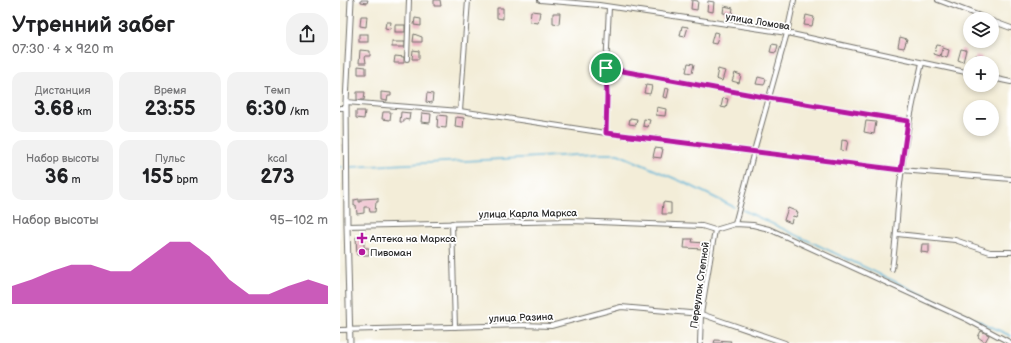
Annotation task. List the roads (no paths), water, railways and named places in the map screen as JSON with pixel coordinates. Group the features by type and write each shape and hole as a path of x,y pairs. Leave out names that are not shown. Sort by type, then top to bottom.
{"street":[{"path":"350,343 343,108 346,102 351,0"},
{"path":"407,59 409,0"},
{"path":"460,111 468,0"},
{"name":"улица Ломова","path":"540,0 599,5 787,33 963,71"},
{"path":"598,0 599,5"},
{"path":"735,224 787,33 794,0"},
{"path":"938,0 970,12"},
{"path":"606,133 606,68 610,7"},
{"path":"999,24 1011,28"},
{"path":"892,269 897,234 901,170 908,121 922,62"},
{"path":"606,68 769,98 908,121"},
{"path":"999,79 1011,82"},
{"path":"346,102 460,111 606,133 901,170 1011,179"},
{"name":"улица Карла Маркса","path":"340,226 571,222 702,226 715,230"},
{"path":"452,223 456,327"},
{"path":"715,230 735,224 753,225 769,229 968,320 1011,343"},
{"name":"Переулок Степной","path":"700,343 701,314 715,230"},
{"path":"897,234 955,240 990,252 1011,252"},
{"name":"улица Разина","path":"340,330 523,325 551,326 621,308 701,314 785,343"}],"waterway":[{"path":"351,167 618,154 685,183 734,207"},
{"path":"743,210 1011,336"}],"place":[{"name":"Аптека на Маркса","path":"362,238"},
{"name":"Пивоман","path":"362,252"}]}
